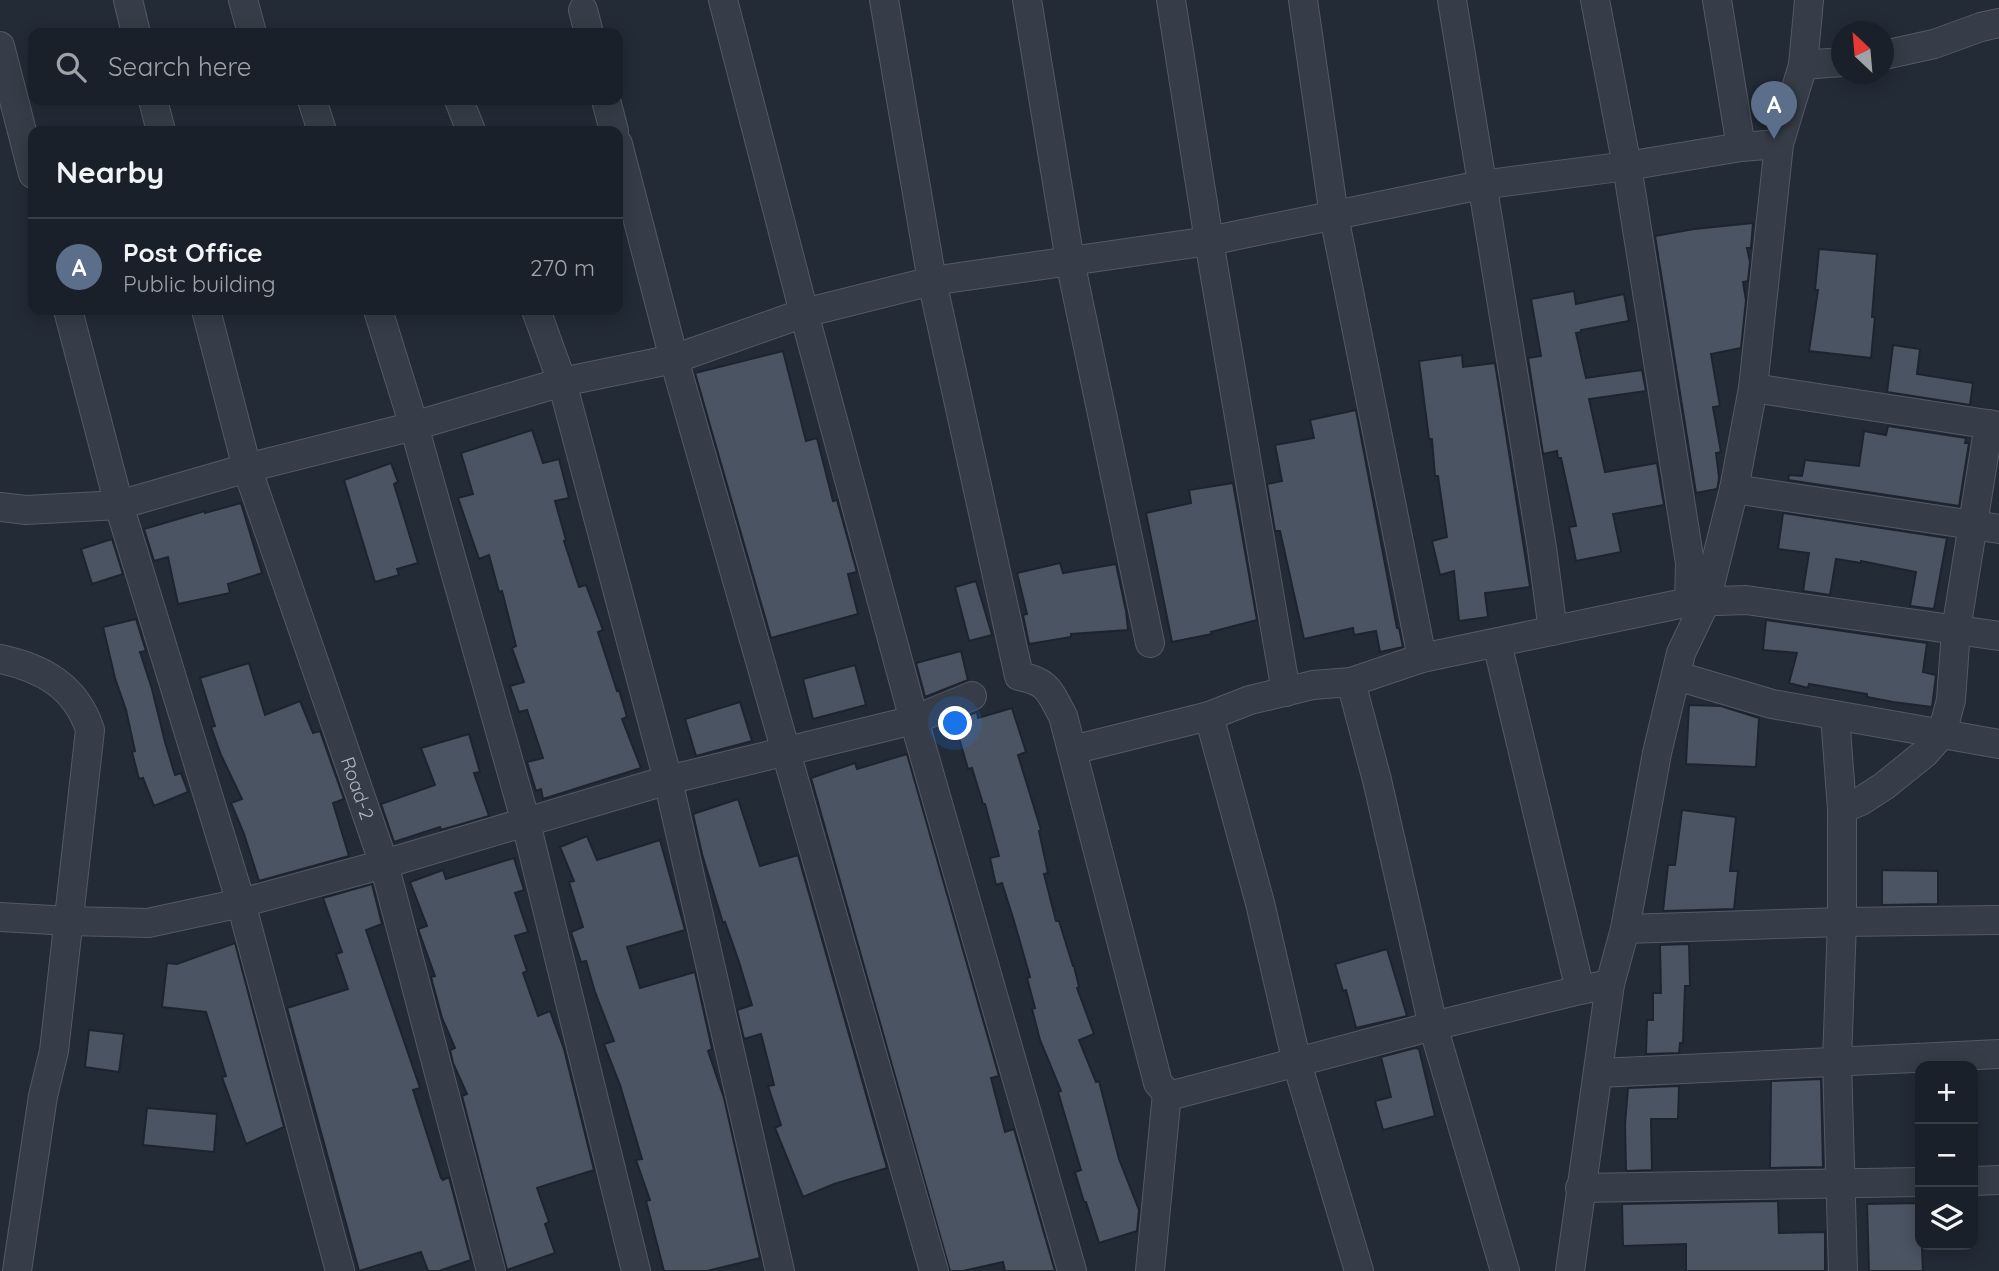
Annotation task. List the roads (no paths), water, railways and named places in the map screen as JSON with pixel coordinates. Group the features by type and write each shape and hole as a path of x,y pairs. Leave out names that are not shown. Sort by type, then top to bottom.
{"street":[{"path":"128,0 135,28"},
{"path":"243,0 251,28"},
{"path":"723,0 914,720 1072,1271"},
{"path":"884,0 932,281 1020,676 1038,680 1049,690 1063,716 1158,1083 1167,1093 1173,1095 1433,1026 1610,984"},
{"path":"1027,0 1070,261 1150,643"},
{"path":"1171,0 1286,692"},
{"path":"1303,0 1334,216 1422,658"},
{"path":"1452,0 1542,548 1553,631"},
{"path":"1595,0 1627,166 1698,601"},
{"path":"1717,0 1741,147"},
{"path":"1570,1271 1610,984 1625,929 1657,753 1678,676 1681,653 1734,489 1753,388 1779,144 1802,65 1809,0"},
{"path":"1894,53 1934,44 1999,23"},
{"path":"0,46 28,155"},
{"path":"1802,65 1831,63"},
{"path":"154,105 160,126"},
{"path":"314,105 320,126"},
{"path":"461,105 469,126"},
{"path":"607,105 613,126"},
{"path":"0,507 26,510 119,505 247,468 414,426 562,382 674,359 804,313 932,281 1209,241 1481,185 1627,166 1741,147 1779,144"},
{"path":"623,163 674,359 934,1271"},
{"path":"69,315 119,505 241,903 340,1271"},
{"name":"Road-2","path":"207,315 247,468 384,864 491,1271"},
{"path":"380,315 414,426 526,823 636,1271"},
{"path":"538,315 562,382 668,780 780,1271"},
{"path":"1753,388 1994,425 1987,527 1956,630 1951,700 1942,734 1925,753 1884,786 1861,801 1842,808"},
{"path":"1734,489 1987,527"},
{"path":"1072,750 1209,716 1250,700 1313,685 1352,682 1422,658 1698,601 1746,600 1999,636"},
{"path":"1497,643 1580,990"},
{"path":"0,659 29,665 70,693 85,714 90,730 54,1051 43,1096 17,1271"},
{"path":"1678,676 1772,704 1999,744"},
{"path":"1352,682 1433,1026 1505,1271"},
{"path":"0,916 148,923 241,903 384,864 668,780 914,720 972,696"},
{"path":"1209,716 1260,903 1297,1063 1359,1271"},
{"path":"1835,716 1842,808 1842,922 1837,1061 1843,1271"},
{"path":"1625,929 1999,920"},
{"path":"1599,1073 1999,1054"},
{"path":"1150,1271 1167,1093"},
{"path":"1978,1181 1999,1180"},
{"path":"1580,1188 1915,1182"}],"place":[{"name":"Post Office","path":"1774,139"}]}
